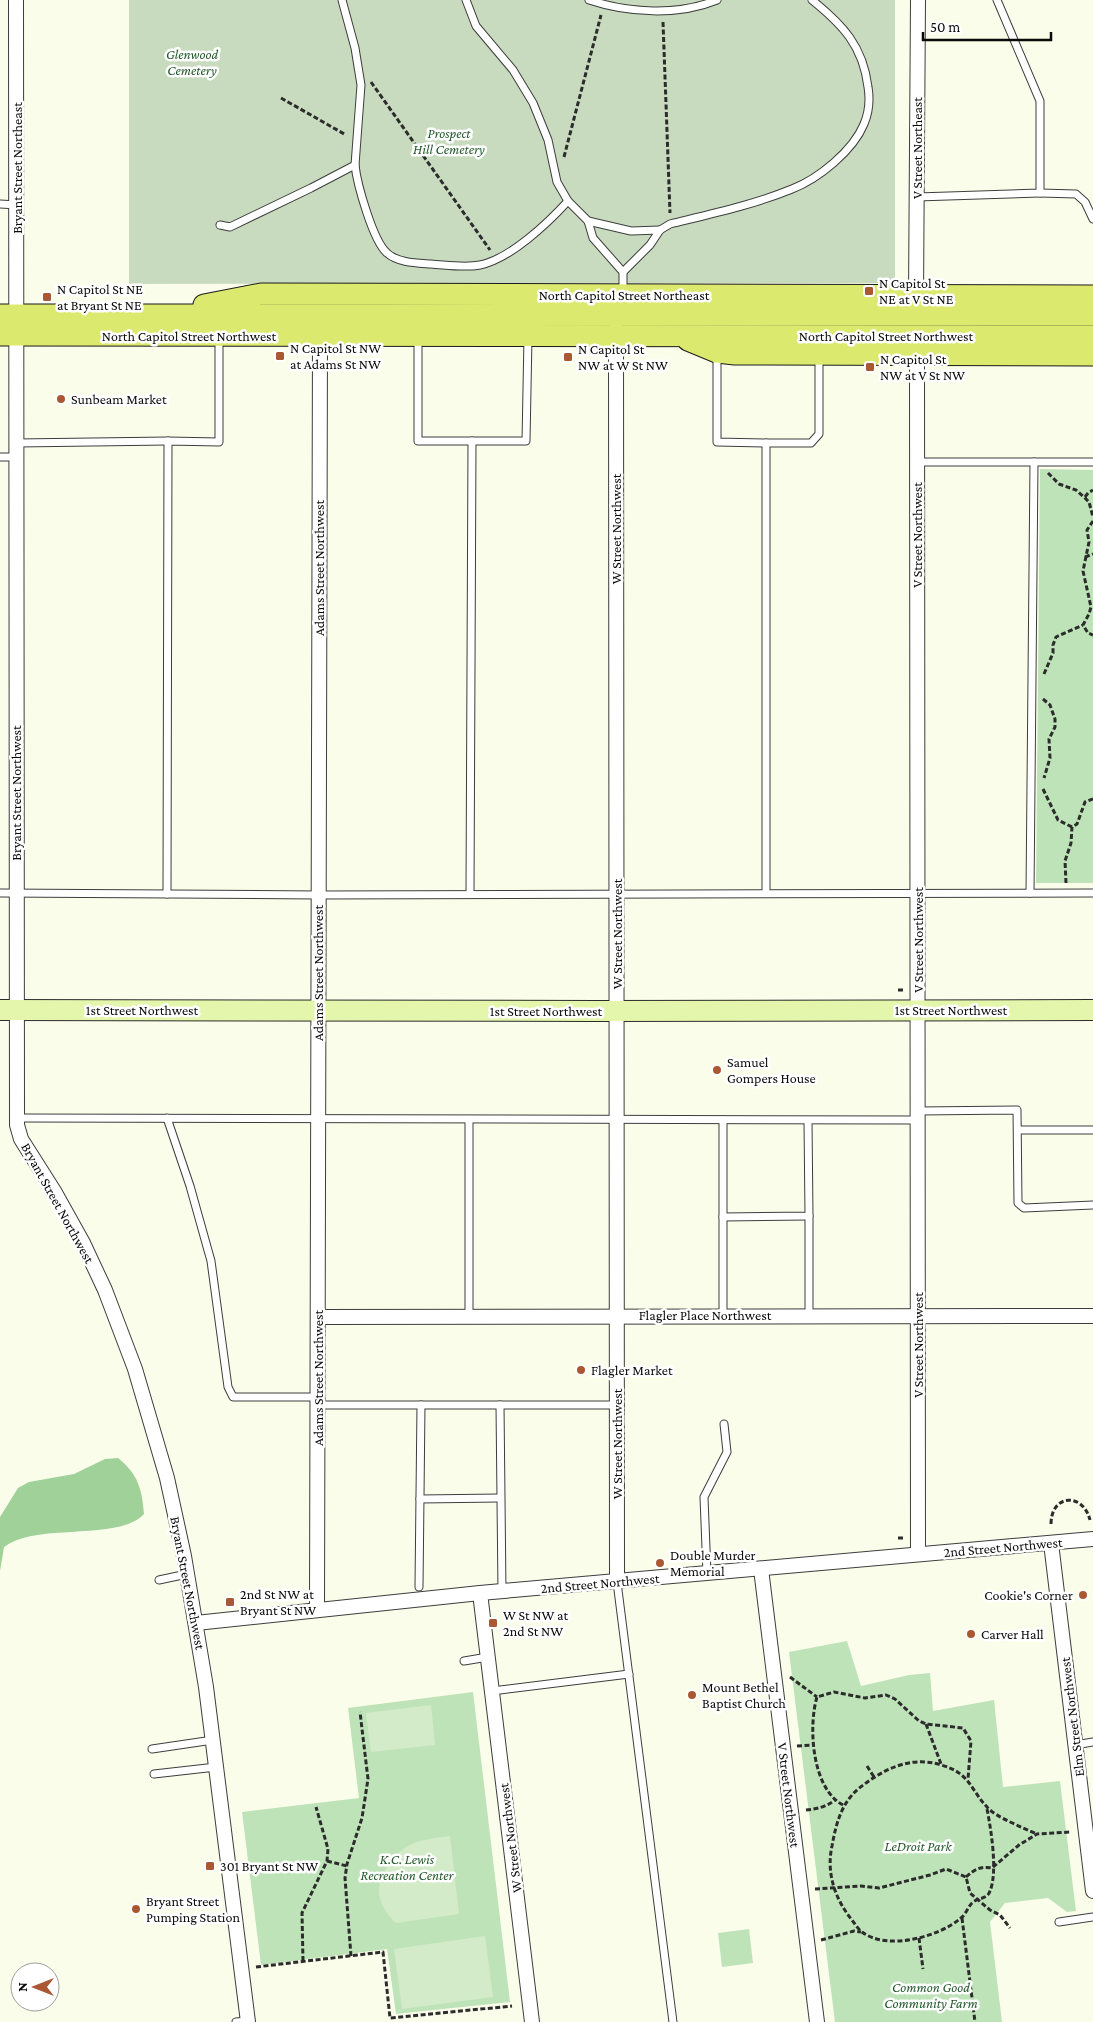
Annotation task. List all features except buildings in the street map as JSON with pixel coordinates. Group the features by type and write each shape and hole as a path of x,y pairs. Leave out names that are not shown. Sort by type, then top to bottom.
{"main road":[{"name":"North Capitol Street Northeast","path":"157,314 261,294 1093,296"},
{"name":"North Capitol Street Northeast","path":"8,325 157,314 616,326 1093,314"},
{"name":"North Capitol Street Northwest","path":"8,325 219,336 528,336 616,326 678,336 1093,336"},
{"name":"North Capitol Street Northwest","path":"678,336 718,352 1093,355"}],"street":[{"name":"Bryant Street Northeast","path":"8,325 17,205 16,0"},
{"name":"V Street Northeast","path":"916,297 918,0"},
{"name":"Bryant Street Northwest","path":"8,325 17,450 16,893 8,1010 17,1118 22,1139 54,1191 83,1244 124,1337 157,1441 188,1574 196,1623 213,1740 244,2022"},
{"name":"W Street Northwest","path":"616,326 617,1582"},
{"name":"Adams Street Northwest","path":"317,1609 320,336"},
{"name":"V Street Northwest","path":"917,355 918,1554"},
{"name":"1st Street Northwest","path":"8,1010 617,1012 1093,1010"},
{"name":"Flagler Place Northwest","path":"318,1317 1093,1316"},
{"name":"2nd Street Northwest","path":"196,1623 317,1609 1093,1539"},
{"name":"Elm Street Northwest","path":"1050,1543 1090,1848 1093,1891"},
{"name":"V Street Northwest","path":"761,1569 817,2022"},
{"name":"W Street Northwest","path":"480,1594 532,2022"}],"lane":[{"path":"342,0 361,85 354,165 356,176 371,222 382,247 389,254 412,262 465,266 480,265 497,260 506,255 544,224 568,200"},
{"path":"466,0 476,26 514,70 533,103 548,140 557,182 568,200 588,221 593,238 622,272 623,294"},
{"path":"588,0 603,5 632,9 662,10 690,8 717,0"},
{"path":"622,272 650,245 660,230 670,224 794,189 826,170 852,144 864,124 870,102 867,79 853,40 833,16 812,0"},
{"path":"997,0 1040,101 1040,193"},
{"path":"220,225 230,227 354,165"},
{"path":"917,197 1040,193 1076,194 1085,202 1093,219"},
{"path":"0,204 17,205"},
{"path":"588,221 631,231 660,230"},
{"path":"0,457 17,450 168,441 219,442 219,336"},
{"path":"418,336 418,441 526,441 528,336"},
{"path":"718,352 717,442 766,443 811,443 819,434 819,354"},
{"path":"167,894 168,441"},
{"path":"470,894 472,441"},
{"path":"766,443 766,893"},
{"path":"917,462 1093,462"},
{"path":"1030,893 1034,462"},
{"path":"0,893 318,895 1093,893"},
{"path":"17,1118 808,1121 1017,1110 1018,1203 1024,1208 1093,1206"},
{"path":"167,1118 190,1186 211,1261 228,1387 233,1397 421,1405 617,1405"},
{"path":"469,1120 469,1316"},
{"path":"723,1120 723,1316"},
{"path":"808,1121 809,1316"},
{"path":"1018,1130 1093,1130"},
{"path":"723,1217 809,1216"},
{"path":"419,1587 421,1405"},
{"path":"500,1405 502,1592"},
{"path":"707,1574 704,1497 727,1452 724,1424"},
{"path":"420,1499 500,1498"},
{"path":"159,1580 188,1574"},
{"path":"617,1582 673,2022"},
{"path":"464,1662 488,1657"},
{"path":"492,1691 629,1674"},
{"path":"152,1749 213,1740"},
{"path":"1075,1745 1093,1742"},
{"path":"154,1774 216,1767"},
{"path":"1059,1922 1093,1917"}],"path":[{"path":"557,182 603,5"},
{"path":"662,10 670,224"},
{"path":"361,85 372,82 376,86 497,260"},
{"path":"281,98 357,142"},
{"path":"1046,471 1059,484 1076,490 1085,498 1093,517"},
{"path":"1085,498 1093,490"},
{"path":"1042,678 1053,653 1053,644 1056,637 1083,625 1089,614 1091,607 1084,572 1088,542 1087,530 1093,521"},
{"path":"1085,557 1093,554"},
{"path":"1083,625 1088,633 1093,635"},
{"path":"1041,690 1042,699 1050,705 1055,719 1055,727 1049,739 1050,758 1043,782 1044,790 1058,820 1072,827"},
{"path":"1072,827 1077,824 1085,802 1093,799"},
{"path":"1066,893 1065,861 1071,843 1072,827"},
{"path":"898,990 903,990"},
{"path":"1050,1524 1050,1514 1054,1506 1060,1502 1068,1501 1076,1501 1083,1504 1090,1520"},
{"path":"898,1538 903,1538"},
{"path":"788,1676 818,1697"},
{"path":"818,1697 834,1692 864,1698 886,1695 895,1699 926,1724 963,1728 971,1741 968,1780"},
{"path":"818,1697 812,1719 816,1761 822,1779 835,1800 843,1804"},
{"path":"351,1956 345,1896 347,1866 362,1818 368,1779 360,1712"},
{"path":"926,1724 941,1765"},
{"path":"797,1746 814,1745"},
{"path":"821,1940 854,1931 862,1932 881,1940 897,1941 920,1938 962,1918 972,1903 986,1897 990,1892 993,1876 993,1853 987,1808 968,1780 954,1770 922,1761 899,1764 874,1778 851,1795 843,1804 830,1851 831,1873 834,1888 844,1910 862,1932"},
{"path":"867,1766 874,1778"},
{"path":"804,1810 818,1809 829,1805 835,1800"},
{"path":"303,1961 302,1913 327,1861 328,1849 316,1807"},
{"path":"987,1808 1037,1834"},
{"path":"966,1876 974,1870 985,1867 992,1868 1019,1845 1037,1834 1069,1832"},
{"path":"327,1861 347,1866"},
{"path":"814,1890 879,1888 946,1869 966,1876"},
{"path":"966,1876 970,1893 1000,1916 1010,1928"},
{"path":"962,1918 975,2022"},
{"path":"920,1938 923,1968"},
{"path":"256,1967 383,1952 390,2018 512,2006"}],"green space":[{"name":"Prospect Hill Cemetery","path":"129,0 895,0 895,280 893,283 129,284"},
{"path":"1040,469 1093,470 1093,883 1036,883"},
{"path":"118,1458 130,1470 138,1483 144,1514 132,1522 116,1527 36,1535 18,1540 4,1547 0,1571 0,1517 18,1488 29,1482 74,1474 105,1459"},
{"name":"LeDroit Park","path":"847,1641 861,1686 909,1675 930,1673 933,1711 994,1700 1003,1787 1060,1781 1076,1911 1067,1912 1048,1898 1005,1903 990,1922 1002,2022 835,2022 789,1652"},
{"name":"K.C. Lewis Recreation Center","path":"473,1692 510,2002 396,2014 387,1949 261,1965 242,1812 359,1798 348,1708"},
{"path":"431,1705 435,1745 371,1752 366,1713"},
{"path":"450,1836 459,1914 396,1923 385,1910 379,1893 381,1880 387,1867 395,1856 410,1845 427,1839"},
{"path":"749,1929 753,1963 722,1967 718,1933"},
{"path":"485,1936 493,1997 402,2009 394,1949"}],"place":[{"name":"N Capitol St NE at V St NE","path":"869,291"},
{"name":"N Capitol St NE at Bryant St NE","path":"47,297"},
{"name":"N Capitol St NW at Adams St NW","path":"280,356"},
{"name":"N Capitol St NW at W St NW","path":"568,357"},
{"name":"N Capitol St NW at V St NW","path":"870,367"},
{"name":"Sunbeam Market","path":"61,399"},
{"name":"Samuel Gompers House","path":"717,1070"},
{"name":"Flagler Market","path":"581,1370"},
{"name":"Double Murder Memorial","path":"660,1563"},
{"name":"Cookie's Corner","path":"1083,1595"},
{"name":"2nd St NW at Bryant St NW","path":"230,1602"},
{"name":"W St NW at 2nd St NW","path":"493,1623"},
{"name":"Carver Hall","path":"971,1634"},
{"name":"Mount Bethel Baptist Church","path":"692,1695"},
{"name":"301 Bryant St NW","path":"210,1866"},
{"name":"Bryant Street Pumping Station","path":"136,1909"}],"park label":[{"name":"Glenwood Cemetery","path":"192,62"},
{"name":"Common Good Community Farm","path":"931,1995"}]}
